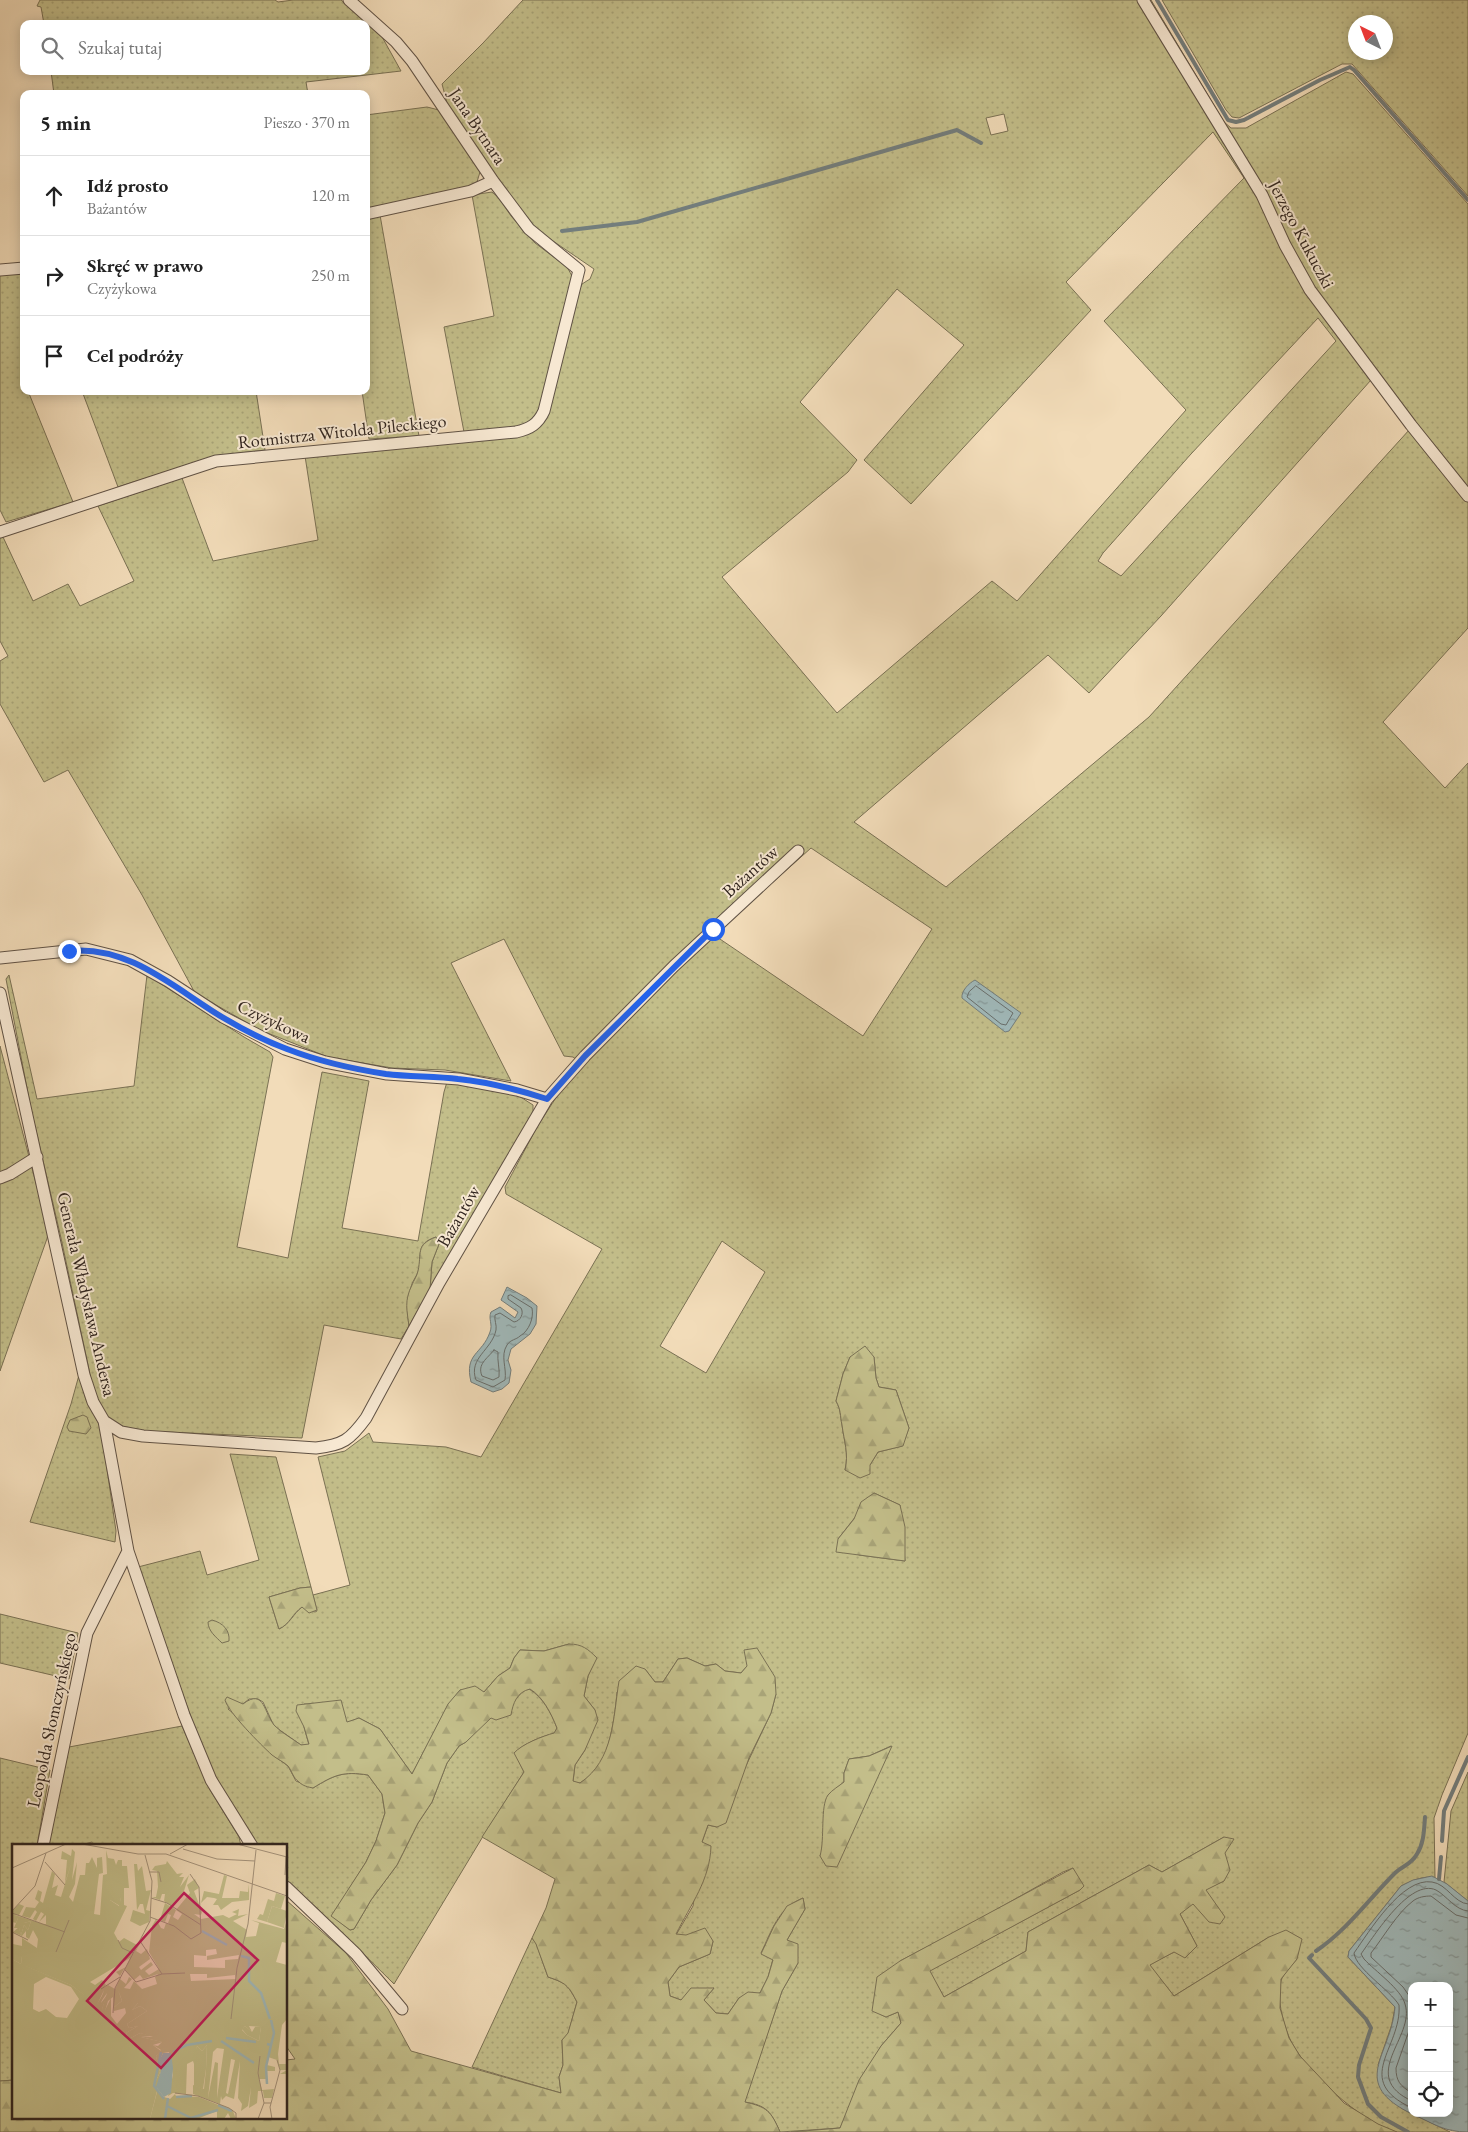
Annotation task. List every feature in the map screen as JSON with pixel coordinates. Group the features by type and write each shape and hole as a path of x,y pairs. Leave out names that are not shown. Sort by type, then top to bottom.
{"street":[{"name":"Jana Bytnara","path":"349,0 396,42 412,61 494,181 530,229 579,270"},
{"name":"Jerzego Kukuczki","path":"1143,0 1262,195 1285,245 1310,290 1411,425 1468,496"},
{"path":"370,213 471,191 494,181"},
{"path":"0,270 20,268"},
{"name":"Rotmistrza Witolda Pileckiego","path":"0,532 216,461 516,432 531,428 541,418 544,411 579,270"},
{"name":"Bażantów","path":"104,1421 122,1432 143,1436 316,1448 334,1446 344,1442 366,1418 439,1283 547,1099 585,1056 674,966 798,852"},
{"name":"Czyżykowa","path":"0,958 86,949 130,960 168,981 223,1017 285,1049 325,1062 387,1074 459,1079 517,1090 547,1099"},
{"name":"Generała Władysława Andersa","path":"0,993 84,1375 93,1402 104,1421 128,1551 190,1732 218,1793 251,1844"},
{"path":"0,1178 37,1158"},
{"name":"Leopolda Słomczyńskiego","path":"43,1844 87,1633 128,1551"},
{"path":"288,1889 356,1954 402,2009"}],"green space":[{"path":"40,0 275,0 278,2 293,0 341,0 364,20 43,20 41,7 37,6"},
{"path":"523,0 1151,0 1224,122 1231,128 1246,128 1346,72 1353,74 1468,204 1468,628 1383,722 1445,788 1468,763 1468,1733 1434,1818 1435,1878 1413,1880 1401,1886 1349,1951 1348,1957 1395,2007 1392,2024 1378,2065 1401,2108 1408,2111 1408,2117 1419,2117 1450,2132 1396,2132 1382,2127 1351,2107 1320,2079 1296,2050 1282,2017 1281,1981 1297,1959 1269,1937 1174,1996 1149,1965 1174,1952 1197,1946 1180,1914 1206,1889 1224,1881 1224,1837 1162,1872 1149,1865 1028,1932 1026,1951 944,1997 929,1971 1080,1890 1073,1868 900,1961 880,2014 886,2017 898,2012 901,2023 881,2046 840,2128 780,2132 774,2119 767,2111 758,2105 744,2102 782,1991 798,1963 787,1940 805,1909 803,1898 794,1902 782,1914 761,1953 773,1959 768,1977 760,1993 739,1998 728,2014 716,2013 704,2000 714,1988 681,2000 670,1996 668,1982 679,1967 710,1954 713,1941 676,1935 693,1906 702,1842 708,1825 717,1827 771,1713 776,1694 747,1666 741,1673 725,1671 716,1664 705,1666 687,1658 678,1659 663,1682 655,1682 645,1669 617,1692 611,1735 604,1757 593,1774 580,1783 573,1782 575,1765 585,1750 595,1710 584,1696 588,1676 596,1658 569,1644 544,1651 520,1650 510,1668 498,1676 484,1692 460,1690 448,1705 412,1774 380,1729 359,1718 347,1723 318,1704 304,1704 304,1727 309,1745 301,1745 274,1726 263,1702 258,1699 249,1699 243,1704 228,1709 239,1718 273,1755 288,1766 296,1781 313,1788 339,1775 368,1775 382,1794 385,1813 376,1841 366,1862 332,1916 350,1930 354,1929 371,1900 397,1865 418,1823 432,1802 447,1763 459,1746 466,1742 486,1721 513,1702 524,1690 529,1689 534,1692 546,1706 557,1728 555,1733 539,1738 515,1753 524,1772 394,1984 318,1909 288,1884 288,1844 256,1844 241,1823 205,1757 138,1567 200,1551 207,1575 259,1560 230,1454 276,1457 311,1587 300,1588 269,1597 279,1629 302,1607 317,1611 313,1595 350,1585 318,1457 345,1451 369,1433 373,1442 446,1447 481,1457 602,1249 506,1194 505,1187 537,1127 557,1096 584,1065 573,1057 564,1056 504,939 451,963 511,1081 445,1070 392,1068 328,1057 260,1030 195,993 142,895 68,770 44,782 0,704 0,661 8,656 0,641 0,538 3,537 33,601 68,584 80,606 134,581 98,506 182,478 213,561 318,540 305,456 532,432 574,302 582,284 590,279 594,269 534,228 515,205 447,103 442,84","holes":["1004,114 1008,131 991,135 986,118","1213,132 1244,178 1104,321 1186,410 1017,601 992,581 837,713 722,577 848,472 857,460 800,402 897,289 964,345 864,460 911,504 1091,310 1066,282","1318,318 1336,341 1121,576 1098,561 1191,454","1371,380 1410,429 1149,717 946,887 854,822 1048,655 1089,693 1161,616","811,848 932,929 863,1036 714,935","722,1241 765,1272 706,1373 660,1346","850,1357 874,1357 879,1387 896,1390 909,1428 902,1446 878,1452 870,1465 845,1470 846,1447 840,1410 836,1401 843,1374","874,1493 900,1505 905,1561 859,1555 838,1539","891,1746 836,1867 820,1856 824,1844 828,1795 844,1782 844,1773 849,1759 869,1756"]},
{"path":"1162,0 1468,0 1468,196 1352,64 1342,64 1239,118 1232,117 1226,110"},
{"path":"370,25 381,35 401,71 370,75"},
{"path":"52,75 366,75 306,82 307,90 53,90"},
{"path":"427,107 439,110 480,172 477,182 470,187 370,208 370,114"},
{"path":"492,192 535,243 567,267 572,276 540,411 526,426 464,432 444,327 494,316 472,195"},
{"path":"380,215 419,436 369,439 363,395 370,395 370,217"},
{"path":"20,273 20,395 30,395 73,502 6,522 0,510 0,275"},
{"path":"84,395 257,395 265,450 214,456 118,487"},
{"path":"9,975 37,1099 134,1086 147,975 270,1052 273,1057 237,1247 288,1258 322,1072 369,1081 342,1228 418,1241 447,1082 519,1096 533,1105 533,1112 430,1289 432,1262 439,1244 436,1237 429,1240 422,1247 418,1272 408,1298 409,1326 401,1339 324,1325 302,1438 144,1431 117,1425 107,1416 94,1393 31,1109 6,979"},
{"path":"0,1046 49,1233 0,1371"},
{"path":"436,1237 439,1244 432,1262 430,1289 409,1326 407,1301 409,1291 418,1273 421,1250 425,1243"},
{"path":"865,1346 874,1357 879,1387 896,1390 909,1428 903,1446 878,1452 870,1465 870,1474 860,1478 845,1470 846,1448 840,1410 836,1401 843,1374 850,1357"},
{"path":"79,1375 86,1400 101,1428 116,1531 115,1542 30,1522 71,1404"},
{"path":"83,1415 87,1417 91,1428 86,1434 69,1431 67,1427 70,1420"},
{"path":"874,1493 900,1505 905,1527 905,1561 836,1552 838,1539 854,1519 861,1502"},
{"path":"311,1587 317,1610 309,1613 302,1607 279,1629 269,1597 300,1588"},
{"path":"0,1614 78,1633 69,1679 0,1663"},
{"path":"212,1620 225,1628 229,1641 222,1643 213,1634 208,1622"},
{"path":"569,1644 578,1645 591,1652 597,1658 588,1676 584,1696 595,1710 598,1720 585,1750 575,1765 573,1781 580,1783 600,1763 610,1737 619,1681 636,1666 645,1669 655,1682 663,1682 678,1659 687,1658 705,1666 716,1664 725,1671 741,1673 747,1666 744,1650 757,1648 775,1677 776,1694 771,1713 749,1758 726,1823 717,1827 708,1825 702,1842 711,1846 707,1870 699,1892 676,1934 686,1935 705,1928 713,1941 710,1954 679,1967 668,1982 670,1996 681,2000 691,1988 714,1988 704,2000 716,2013 728,2014 739,1998 748,1992 760,1993 768,1977 773,1960 761,1954 774,1926 787,1906 803,1898 805,1909 787,1940 798,1944 798,1963 782,1991 745,2102 767,2111 774,2119 780,2132 0,2132 0,2081 12,2080 12,2120 288,2120 288,2060 295,2059 288,2049 288,1902 346,1953 388,2009 411,2051 561,2093 559,2077 563,2065 562,2040 568,2033 577,2002 566,1985 548,1977 532,1938 546,1908 555,1879 482,1837 524,1772 514,1753 539,1738 554,1733 557,1728 539,1696 530,1689 526,1690 514,1702 511,1715 496,1720 491,1718 466,1742 459,1746 447,1763 432,1802 418,1823 397,1865 371,1900 354,1929 350,1930 331,1916 366,1862 376,1841 385,1813 382,1794 368,1775 359,1774 339,1775 313,1788 307,1787 295,1779 288,1766 260,1744 232,1712 225,1700 227,1697 243,1704 250,1700 256,1699 260,1701 275,1726 301,1745 309,1744 304,1727 296,1711 297,1705 341,1700 347,1722 359,1718 380,1729 412,1774 448,1704 460,1690 475,1686 484,1692 498,1676 510,1668 520,1650 544,1651"},
{"path":"182,1726 210,1790 239,1837 241,1844 92,1844 92,1842 84,1844 47,1844 69,1747"},
{"path":"892,1746 837,1867 826,1866 820,1856 824,1807 828,1795 844,1782 844,1773 849,1759 869,1756"},
{"path":"0,1758 50,1770 37,1844 12,1844 12,2080 0,2081"},
{"path":"1468,1772 1468,1901 1444,1882 1451,1811"},
{"path":"1224,1837 1234,1839 1225,1853 1230,1870 1224,1881 1206,1890 1225,1917 1220,1924 1209,1922 1193,1904 1180,1914 1197,1946 1185,1958 1174,1952 1150,1965 1174,1996 1269,1937 1286,1930 1302,1939 1297,1959 1281,1979 1280,2008 1289,2038 1300,2056 1344,2103 1378,2124 1397,2132 791,2132 840,2128 859,2080 881,2046 901,2023 898,2012 886,2017 872,2011 877,1977 900,1961 1073,1868 1084,1886 1080,1890 930,1971 944,1997 1026,1951 1028,1932 1149,1865 1162,1872"},
{"path":"532,1938 536,1943 548,1977 566,1985 577,2002 568,2034 562,2040 563,2065 559,2077 561,2093 472,2067"}],"water":[{"path":"975,980 1021,1013 1009,1031 1005,1032 962,998 966,988"},
{"path":"507,1287 537,1306 536,1324 530,1334 511,1349 508,1360 511,1370 509,1383 502,1389 493,1392 471,1382 469,1372 472,1360 487,1340 490,1332 491,1312 500,1307 515,1318 518,1312 501,1300"},
{"path":"1432,1876 1447,1884 1468,1901 1468,2132 1446,2129 1418,2117 1453,2117 1453,1982 1408,1982 1408,2111 1394,2103 1382,2092 1377,2080 1378,2068 1392,2025 1395,2007 1348,1957 1349,1951 1401,1886 1413,1880"}],"waterway":[{"path":"1157,0 1228,120 1236,122 1244,120 1320,80 1350,67 1468,200"},
{"path":"562,231 637,222 957,130 981,143"},
{"path":"1442,1841 1444,1811 1468,1757"},
{"path":"1316,1951 1338,1934 1395,1873 1415,1858 1422,1841 1425,1817"},
{"path":"1439,1879 1441,1857"},
{"path":"1312,1955 1309,1958 1366,2019 1371,2028 1359,2065 1358,2077 1368,2104 1381,2117 1408,2132"}],"route":[{"path":"69,951 86,949 130,960 168,981 223,1017 285,1049 325,1062 387,1074 459,1079 517,1090 547,1099 585,1056 713,929"}]}
